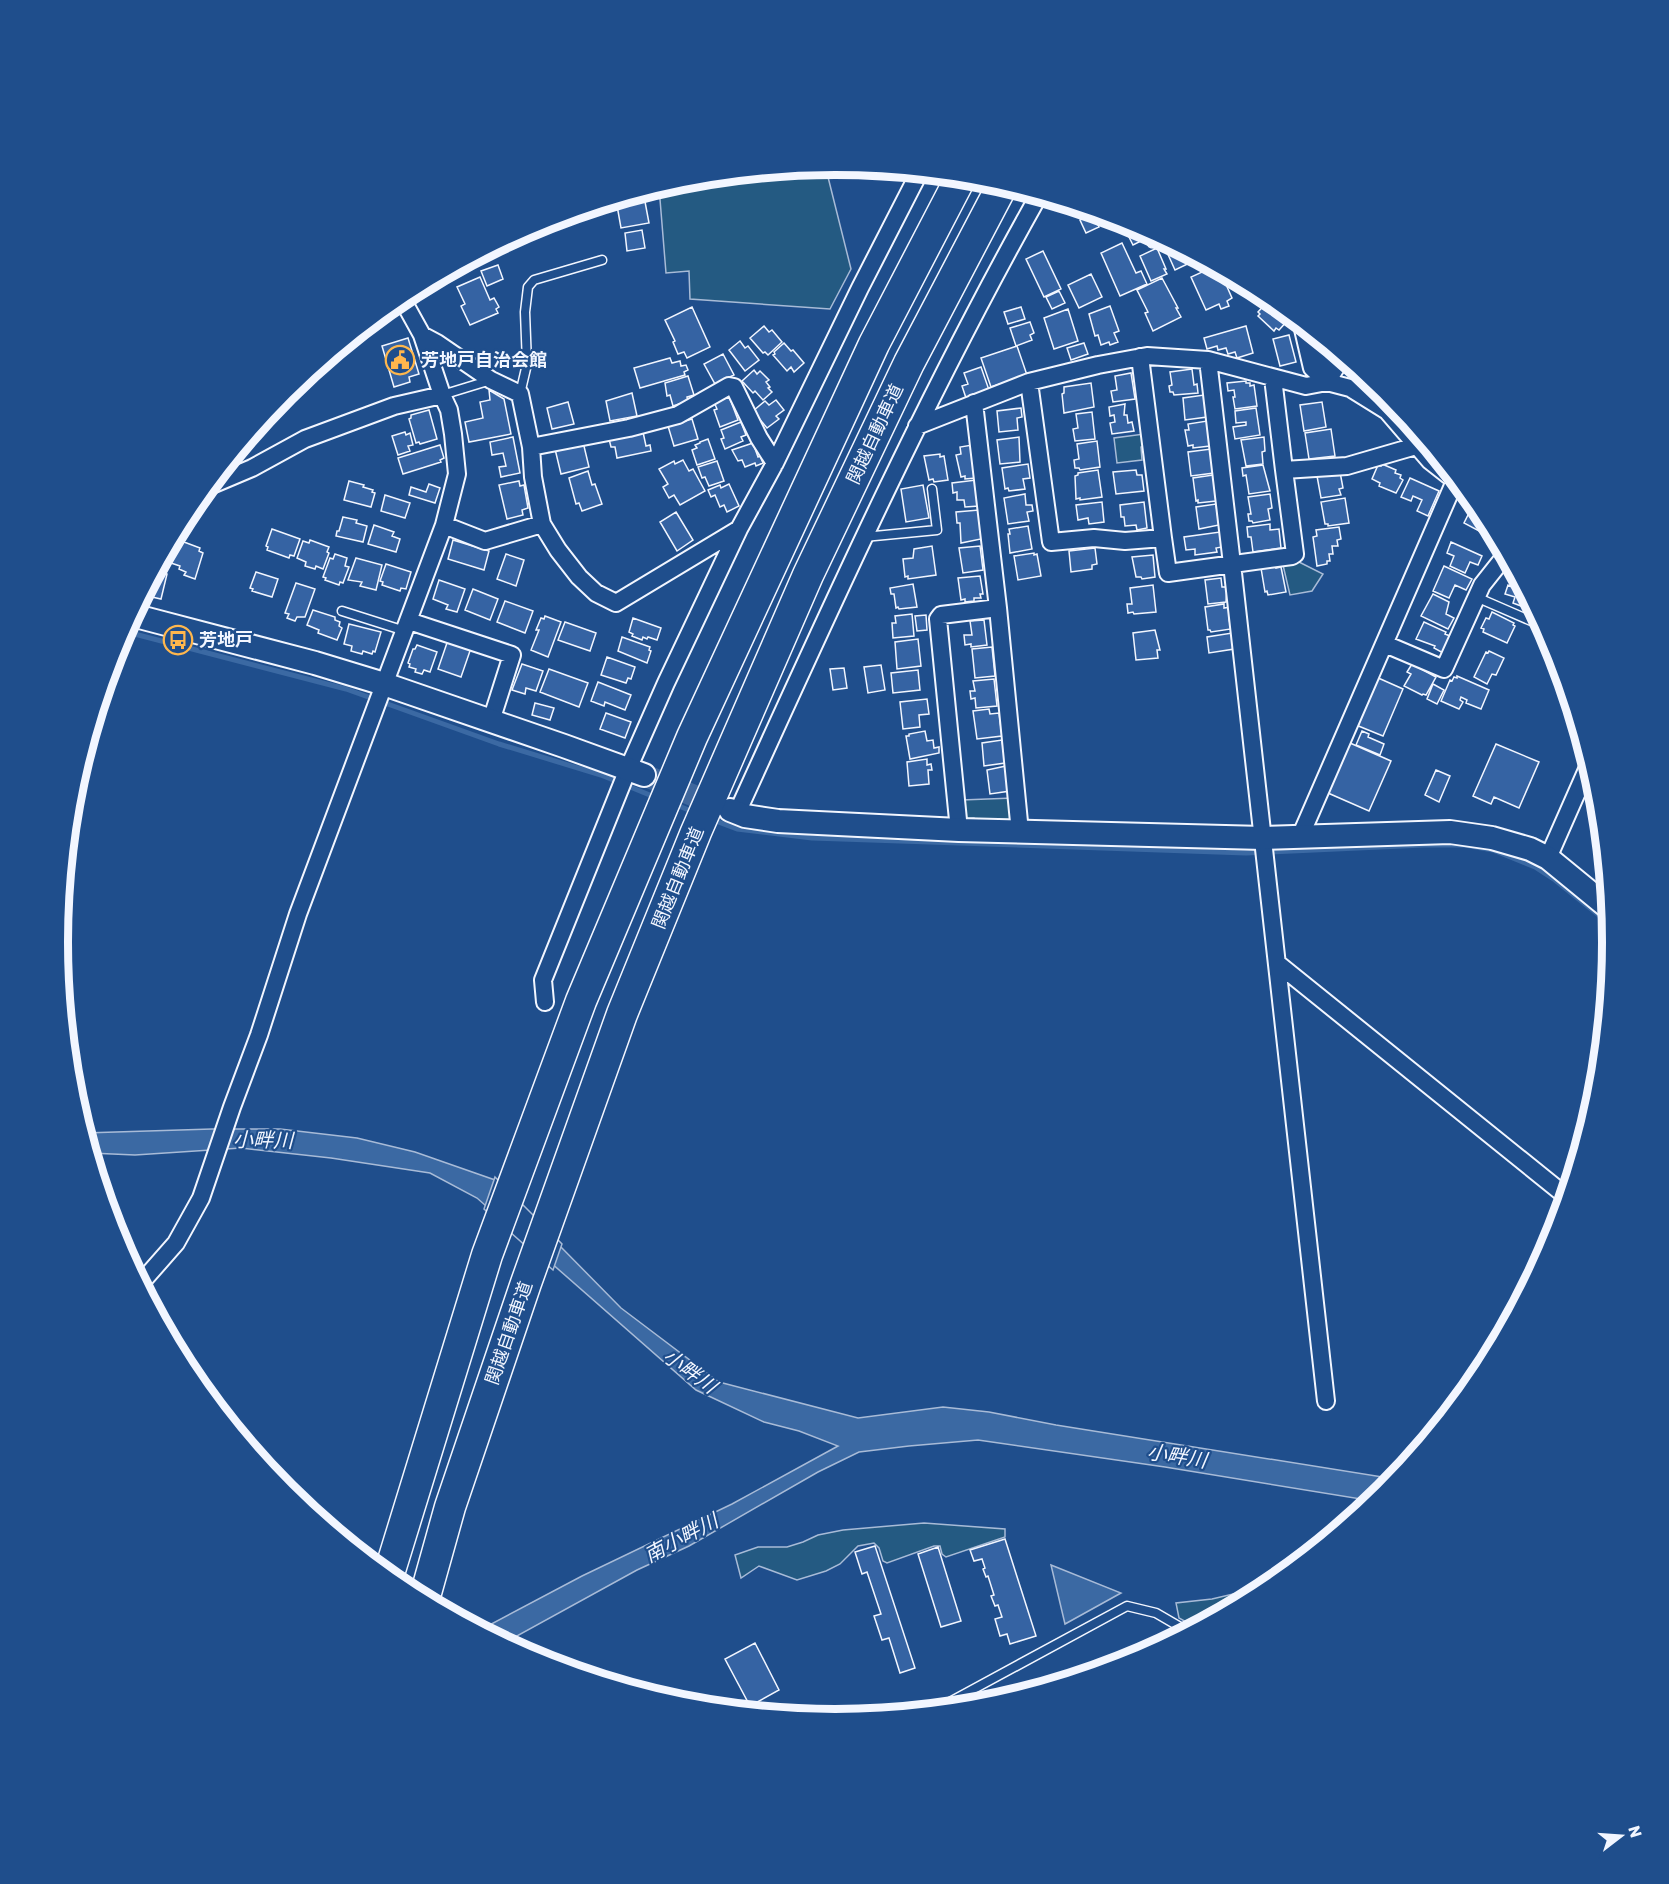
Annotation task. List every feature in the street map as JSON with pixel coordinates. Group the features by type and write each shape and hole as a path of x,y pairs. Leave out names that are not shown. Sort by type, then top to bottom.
{"highway":[{"path":"391,1567 487,1255 581,1001 692,737 874,344 957,186"},
{"name":"関越自動車道","path":"426,1591 450,1507 526,1283 622,1014 696,832 808,575 909,363 998,193"}],"street":[{"path":"545,1002 543,980 636,772 739,529 775,463 915,180"},
{"path":"1035,202 957,344 734,812 778,821 1020,832 1263,838 1450,832 1492,838 1530,849 1548,858 1600,901"},
{"path":"145,1278 176,1243 201,1198 259,1035 298,914 444,525 457,474 449,410 422,335 406,306"},
{"path":"422,335 491,380 520,394 531,447 533,477 542,524 579,577 596,593 616,603 739,529"},
{"path":"1305,336 1312,368 1327,382"},
{"path":"1323,351 1327,382"},
{"path":"917,426 1029,382 1147,356 1208,360 1306,386 1327,382 1350,388 1380,403"},
{"path":"1140,357 1168,573 1295,554 1273,378"},
{"path":"1208,360 1233,564 1326,1401"},
{"path":"1327,382 1338,363"},
{"path":"1029,382 1051,542 1094,538 1125,541 1163,538"},
{"path":"531,447 629,428 678,415 729,386 734,387 759,438 775,463"},
{"path":"222,481 252,468 305,439 394,406 442,395"},
{"path":"974,403 998,608 1020,832"},
{"path":"1404,429 1416,446 1434,464"},
{"path":"1284,470 1347,466 1416,446"},
{"path":"1300,837 1454,490"},
{"path":"444,525 485,541 542,524"},
{"path":"1385,644 1444,669 1482,585 1501,561"},
{"path":"959,830 938,619 941,615 998,608"},
{"path":"140,617 315,663 636,772"},
{"path":"407,626 512,655 491,721"},
{"path":"1548,858 1584,779"},
{"path":"1277,963 1560,1191"}],"lane":[{"path":"520,394 527,364 525,312 528,287 534,280 602,260"},
{"path":"442,395 491,380"},
{"path":"864,537 937,530 932,489"},
{"path":"1476,597 1530,620"},
{"path":"342,611 407,626"},
{"path":"956,1699 1127,1606 1156,1613 1180,1627"}],"shaded area":[{"path":"828,175 851,269 830,309 690,299 689,271 666,273 660,196 734,182"},
{"path":"1144,434 1145,446 1141,447 1142,460 1117,463 1114,438"},
{"path":"1299,562 1323,574 1312,591 1290,595 1283,565"},
{"path":"1013,798 1014,815 1010,821 975,822 974,818 963,819 962,800"},
{"path":"924,1523 1005,1529 1005,1537 946,1557 942,1554 940,1546 934,1546 887,1563 883,1561 879,1548 874,1543 858,1546 840,1564 797,1580 759,1566 741,1578 735,1555 758,1547 787,1547 818,1535 843,1530"},
{"path":"1241,1592 1187,1623 1179,1618 1176,1603 1212,1599"}],"water":[{"path":"280,1129 357,1138 415,1152 495,1180 621,1308 719,1382 858,1418 943,1407 989,1412 1056,1425 1383,1477 1361,1499 1165,1467 978,1440 859,1452 818,1472 689,1546 637,1570 513,1638 488,1626 582,1576 732,1504 838,1446 799,1431 764,1422 696,1390 477,1198 430,1173 331,1158 241,1148 135,1155 98,1153 92,1133"},
{"path":"1051,1565 1121,1593 1065,1624"}],"pier":[{"path":"495,1177 562,1244 553,1270 484,1209"}],"building":[{"path":"645,199 649,223 621,228 617,207"},
{"path":"1085,217 1096,221 1099,227 1086,233 1080,220"},
{"path":"642,230 645,248 627,251 625,233"},
{"path":"1127,233 1143,240 1133,245"},
{"path":"1122,243 1136,273 1141,271 1147,284 1120,296 1101,253"},
{"path":"1157,248 1167,274 1151,281 1140,256"},
{"path":"1166,250 1190,263 1175,270"},
{"path":"1043,251 1061,289 1044,297 1026,259"},
{"path":"498,265 503,279 487,286 481,271"},
{"path":"1205,271 1225,282 1232,298 1227,301 1229,306 1221,309 1219,304 1206,310 1191,277"},
{"path":"1091,274 1102,297 1079,308 1068,285"},
{"path":"480,277 490,300 494,298 499,307 496,309 498,313 470,325 461,306 465,304 457,287"},
{"path":"1162,278 1181,317 1153,331 1145,313 1148,312 1137,290"},
{"path":"1059,291 1065,303 1052,309 1046,297"},
{"path":"1110,306 1119,331 1114,333 1118,342 1101,345 1098,335 1095,336 1089,314"},
{"path":"1264,306 1286,322 1279,330 1276,328 1274,331 1258,316 1260,314 1258,312"},
{"path":"692,307 710,347 687,358 684,352 678,354 673,342 675,341 665,320"},
{"path":"1021,307 1025,319 1008,324 1004,312"},
{"path":"1068,309 1078,341 1054,349 1044,318"},
{"path":"1030,322 1034,333 1030,335 1032,340 1016,346 1010,328"},
{"path":"764,326 769,332 772,330 782,342 768,355 763,353 750,338"},
{"path":"1246,326 1253,353 1237,358 1235,352 1228,354 1226,348 1218,350 1217,346 1207,349 1204,338"},
{"path":"1289,335 1296,362 1280,366 1273,339"},
{"name":"芳地戸自治会館","path":"408,338 419,374 409,377 410,382 394,387 382,346"},
{"path":"740,341 745,348 748,346 759,360 745,371 729,350"},
{"path":"784,343 804,363 794,372 791,367 787,371 773,355"},
{"path":"1084,343 1088,354 1071,360 1067,348"},
{"path":"1017,346 1027,375 991,387 981,358"},
{"path":"723,354 734,375 715,384 704,364"},
{"path":"670,358 672,363 680,361 681,366 686,365 688,370 684,372 685,375 640,388 634,368"},
{"path":"981,367 989,390 966,398 962,386 968,384 964,373"},
{"path":"1192,369 1194,385 1197,384 1198,393 1174,395 1170,392 1169,386 1172,385 1170,372"},
{"path":"754,370 757,374 760,371 769,380 766,382 772,392 763,400 742,381"},
{"path":"1131,373 1135,399 1113,402 1111,391 1117,390 1115,376"},
{"path":"688,376 694,395 687,397 688,401 673,406 670,395 667,396 665,383"},
{"path":"1246,381 1250,383 1250,386 1254,385 1257,406 1235,409 1234,390 1228,391 1227,383"},
{"path":"1091,383 1094,407 1064,413 1062,394 1064,387"},
{"path":"489,390 504,399 511,434 469,442 465,422 483,418 480,402 490,400"},
{"path":"632,393 637,416 610,421 606,401"},
{"path":"1204,395 1207,417 1185,420 1183,398"},
{"path":"729,396 738,420 720,427 714,410 717,409 714,402"},
{"path":"776,400 784,410 776,416 779,419 767,428 753,411 765,401 769,405"},
{"path":"568,402 574,424 552,429 547,408"},
{"path":"1322,402 1326,427 1304,431 1300,405"},
{"path":"1125,404 1124,415 1127,415 1128,423 1132,422 1134,431 1112,434 1110,423 1115,422 1114,415 1110,416 1109,407"},
{"path":"1021,408 1022,417 1017,418 1018,430 999,432 997,411"},
{"path":"1256,408 1260,435 1235,439 1233,427 1246,425 1246,422 1236,423 1235,411"},
{"path":"429,410 437,439 416,443 409,419 411,415"},
{"path":"1092,412 1095,439 1075,441 1073,429 1078,428 1076,414"},
{"path":"692,419 698,439 674,446 668,426"},
{"path":"1207,421 1210,446 1193,448 1193,445 1188,446 1185,430 1189,430 1188,424"},
{"path":"741,422 746,435 741,437 743,441 725,449 721,439 724,438 721,430"},
{"path":"1331,429 1335,456 1309,459 1305,433"},
{"path":"405,432 406,435 410,433 413,445 408,446 410,451 398,455 392,436"},
{"path":"643,432 646,446 650,445 651,451 617,458 615,447 611,447 609,439"},
{"path":"513,437 520,473 501,477 499,467 506,466 503,453 492,455 490,442"},
{"path":"1019,437 1020,462 1000,464 997,440"},
{"path":"1264,437 1263,464 1246,466 1241,440"},
{"path":"708,439 715,459 697,465 692,450 697,448 695,445"},
{"path":"1097,441 1100,467 1080,470 1075,468 1074,460 1079,459 1077,444"},
{"path":"583,442 589,467 561,474 555,449"},
{"path":"753,443 763,463 745,467 742,460 738,461 732,450"},
{"path":"440,445 444,458 440,460 441,462 403,474 398,458"},
{"path":"972,445 976,478 965,479 965,476 961,477 956,455 961,454 960,447"},
{"path":"1211,449 1214,473 1191,476 1188,452"},
{"path":"940,454 940,457 944,456 948,480 934,482 933,479 929,480 924,456"},
{"path":"683,460 689,471 693,469 705,491 680,505 674,495 669,498 663,487 668,484 659,469 674,461 675,464"},
{"path":"717,461 724,481 709,486 705,477 702,478 698,467"},
{"path":"1028,464 1030,478 1023,479 1025,489 1009,491 1008,488 1005,489 1002,468"},
{"path":"1382,464 1396,470 1395,473 1401,475 1400,478 1403,480 1396,493 1379,486 1380,483 1372,479 1378,465"},
{"path":"1263,465 1270,491 1249,494 1246,475 1243,476 1242,468"},
{"path":"1098,470 1102,497 1076,499 1075,476 1078,473"},
{"path":"1136,470 1137,475 1142,475 1144,491 1116,494 1113,472"},
{"path":"588,471 602,504 582,511 579,503 576,504 569,478"},
{"path":"1340,472 1343,488 1339,489 1341,495 1321,498 1317,476"},
{"path":"1213,475 1216,501 1198,503 1193,478"},
{"path":"1410,478 1439,491 1428,516 1417,511 1422,500 1413,496 1411,501 1401,497"},
{"path":"976,480 979,506 965,507 964,500 957,500 957,492 953,493 952,483"},
{"path":"349,481 373,490 372,492 375,493 371,507 344,500"},
{"path":"519,481 520,486 524,485 528,508 522,510 523,515 507,519 499,485"},
{"path":"429,484 440,488 435,503 409,495 411,487 426,492"},
{"path":"729,484 739,506 727,512 724,505 720,507 715,495 711,497 708,490"},
{"path":"923,485 929,518 906,522 901,489"},
{"path":"1025,494 1026,505 1032,505 1033,511 1027,512 1029,521 1008,524 1004,498"},
{"path":"1270,494 1272,508 1268,509 1270,520 1253,523 1249,521 1248,514 1251,514 1248,497"},
{"path":"385,495 410,503 405,518 381,511"},
{"path":"1345,498 1349,523 1328,526 1325,524 1321,502"},
{"path":"1102,502 1104,522 1089,524 1088,518 1078,520 1076,505"},
{"path":"1144,502 1147,528 1137,530 1136,525 1125,526 1124,517 1121,517 1120,505"},
{"path":"1216,504 1219,525 1199,529 1196,507"},
{"path":"979,510 981,539 961,543 960,523 957,523 956,512"},
{"path":"676,512 693,540 677,551 660,522"},
{"path":"1469,512 1483,533 1464,523"},
{"path":"343,517 357,520 356,523 367,526 363,542 336,536"},
{"path":"1270,524 1270,530 1279,529 1281,548 1253,552 1247,527"},
{"path":"374,525 394,532 392,536 400,539 396,552 368,544"},
{"path":"1028,526 1032,549 1010,553 1009,529"},
{"path":"1339,527 1341,539 1337,540 1338,546 1332,546 1333,554 1329,554 1330,561 1317,566 1313,537 1317,536 1316,530"},
{"path":"272,529 300,539 294,556 290,555 289,558 267,550 266,546"},
{"path":"1220,532 1222,547 1216,548 1217,552 1195,555 1195,549 1186,550 1184,537"},
{"path":"183,538 185,539 184,542 200,548 199,551 203,553 195,579 184,575 186,572 179,569 180,566 168,562"},
{"path":"310,540 329,547 323,569 316,566 315,569 305,566 306,562 297,558 303,541 309,543"},
{"path":"453,540 489,551 484,570 448,559"},
{"path":"1451,542 1482,556 1478,565 1470,562 1465,573 1450,566 1454,556 1447,553"},
{"path":"932,546 936,575 908,579 908,576 905,577 903,559 913,558 914,549"},
{"path":"980,546 983,570 963,573 959,548"},
{"path":"1095,548 1097,564 1092,565 1092,569 1071,572 1069,551"},
{"path":"1034,553 1034,555 1037,554 1041,576 1018,580 1014,556"},
{"path":"335,554 347,558 345,566 349,567 343,583 340,582 339,585 323,577 330,558 333,559"},
{"path":"506,554 524,560 516,586 497,579"},
{"path":"1153,555 1155,577 1142,579 1136,577 1132,557"},
{"path":"356,558 382,565 376,590 360,586 362,582 348,580"},
{"path":"386,564 411,572 406,589 401,588 400,591 382,585 383,582 380,581"},
{"path":"1276,565 1276,568 1281,567 1286,592 1268,595 1267,591 1265,592 1261,568"},
{"path":"1444,566 1472,579 1466,590 1455,585 1449,598 1433,591"},
{"path":"256,572 278,579 272,597 252,591 253,589 250,588"},
{"path":"162,573 167,574 161,599 150,597"},
{"path":"980,576 983,594 980,594 981,598 965,602 965,599 961,600 958,578"},
{"path":"1221,578 1222,587 1227,587 1226,602 1208,604 1205,580"},
{"path":"439,580 465,589 457,612 446,609 448,605 433,599"},
{"path":"296,583 315,589 305,617 297,617 295,621 287,618 289,614 285,613"},
{"path":"913,584 917,607 896,608 894,594 891,594 890,588"},
{"path":"1153,585 1156,612 1128,613 1127,604 1132,604 1130,588"},
{"path":"1508,585 1514,588 1522,604 1521,606 1513,603 1515,597 1505,594"},
{"path":"473,589 498,599 490,620 465,610"},
{"path":"1433,594 1449,602 1446,614 1454,618 1448,629 1421,616"},
{"path":"505,601 533,611 525,633 497,622"},
{"path":"1224,604 1224,608 1230,607 1231,629 1211,632 1208,630 1205,607"},
{"path":"313,610 335,617 335,620 340,622 339,626 342,628 337,640 318,633 319,630 307,625"},
{"path":"1492,612 1514,623 1515,626 1507,643 1483,632 1484,629 1481,628"},
{"path":"912,614 914,636 893,638 892,623 896,623 895,616"},
{"path":"926,615 927,630 917,631 915,616"},
{"path":"545,616 561,622 548,657 531,650 539,630 536,630 541,618 544,619"},
{"path":"633,618 661,628 657,640 643,637 642,640 632,636 633,634 629,632"},
{"path":"984,620 987,645 971,647 971,644 965,645 964,635 972,635 970,621"},
{"path":"565,622 596,633 590,651 558,640"},
{"path":"1424,622 1450,636 1443,653 1434,648 1435,646 1416,639"},
{"path":"349,624 381,632 375,652 373,651 372,654 363,651 362,654 351,651 352,646 344,644"},
{"path":"1155,630 1160,650 1157,650 1158,658 1136,660 1133,633"},
{"path":"1232,633 1234,649 1209,653 1207,637"},
{"path":"622,637 650,647 647,663 618,651"},
{"path":"918,639 921,666 897,669 895,642"},
{"path":"448,640 471,648 461,677 438,669"},
{"path":"417,645 437,652 430,672 424,670 422,674 409,667 408,663 413,649"},
{"path":"992,647 995,676 975,678 972,649"},
{"path":"1489,651 1504,658 1496,675 1492,674 1487,684 1474,677 1486,652"},
{"path":"607,657 635,667 631,679 628,678 626,683 601,675"},
{"path":"522,664 543,671 536,691 526,688 525,694 512,690"},
{"path":"1412,664 1436,677 1426,695 1404,686 1411,674 1407,672"},
{"path":"881,665 885,690 868,693 864,667"},
{"path":"844,668 847,688 833,690 830,669"},
{"path":"549,669 588,683 579,707 540,692"},
{"path":"918,670 920,690 893,693 891,673"},
{"path":"1457,676 1489,690 1481,709 1466,703 1467,700 1461,697 1460,700 1463,702 1459,709 1441,701 1450,680 1452,681"},
{"path":"1376,677 1403,689 1383,736 1356,725"},
{"path":"994,679 997,706 976,708 975,698 971,699 970,691 975,691 973,681"},
{"path":"598,682 631,695 625,710 605,702 604,706 591,701"},
{"path":"1433,684 1444,690 1437,704 1427,699"},
{"path":"927,699 929,714 919,715 920,727 903,729 900,702"},
{"path":"535,703 554,708 550,720 532,715"},
{"path":"989,709 990,714 999,713 1002,736 977,739 973,711"},
{"path":"606,713 631,722 625,738 600,729"},
{"path":"925,731 927,741 933,740 934,748 939,747 939,753 910,759 906,736"},
{"path":"1362,731 1369,734 1368,737 1384,744 1380,755 1356,745"},
{"path":"1002,740 1005,763 984,766 982,743"},
{"path":"1350,743 1391,761 1369,811 1328,793"},
{"path":"1496,744 1539,762 1519,808 1494,797 1491,804 1473,796"},
{"path":"927,759 927,765 931,764 932,770 928,770 929,784 909,786 907,762"},
{"path":"1006,766 1010,791 990,794 987,770"},
{"path":"1436,770 1450,776 1439,802 1425,795"},
{"path":"1005,1539 1036,1636 1010,1644 1007,1634 1000,1636 995,1619 1002,1617 998,1605 995,1606 991,1596 994,1595 988,1576 986,1577 983,1569 985,1568 982,1559 974,1561 970,1550"},
{"path":"875,1546 915,1668 900,1673 889,1638 882,1640 874,1616 881,1614 867,1572 862,1574 855,1552"},
{"path":"938,1547 961,1621 941,1627 918,1554"},
{"path":"755,1643 779,1690 754,1704 749,1703 725,1659"}],"waterway":[{"path":"133,634 346,689 499,744 601,775 657,798"},
{"path":"674,804 696,813"},
{"path":"713,820 737,829 812,838 1246,853 1465,845 1493,850 1535,867 1601,917"}],"tunnel":[{"path":"644,775 723,808"}],"place":[{"name":"芳地戸自治会館","path":"400,360"},
{"name":"芳地戸","path":"178,640"}],"water label":[{"name":"小畔川","path":"263,1140"},
{"name":"小畔川","path":"690,1371"},
{"name":"小畔川","path":"1177,1456"},
{"name":"南小畔川","path":"681,1538"}]}
